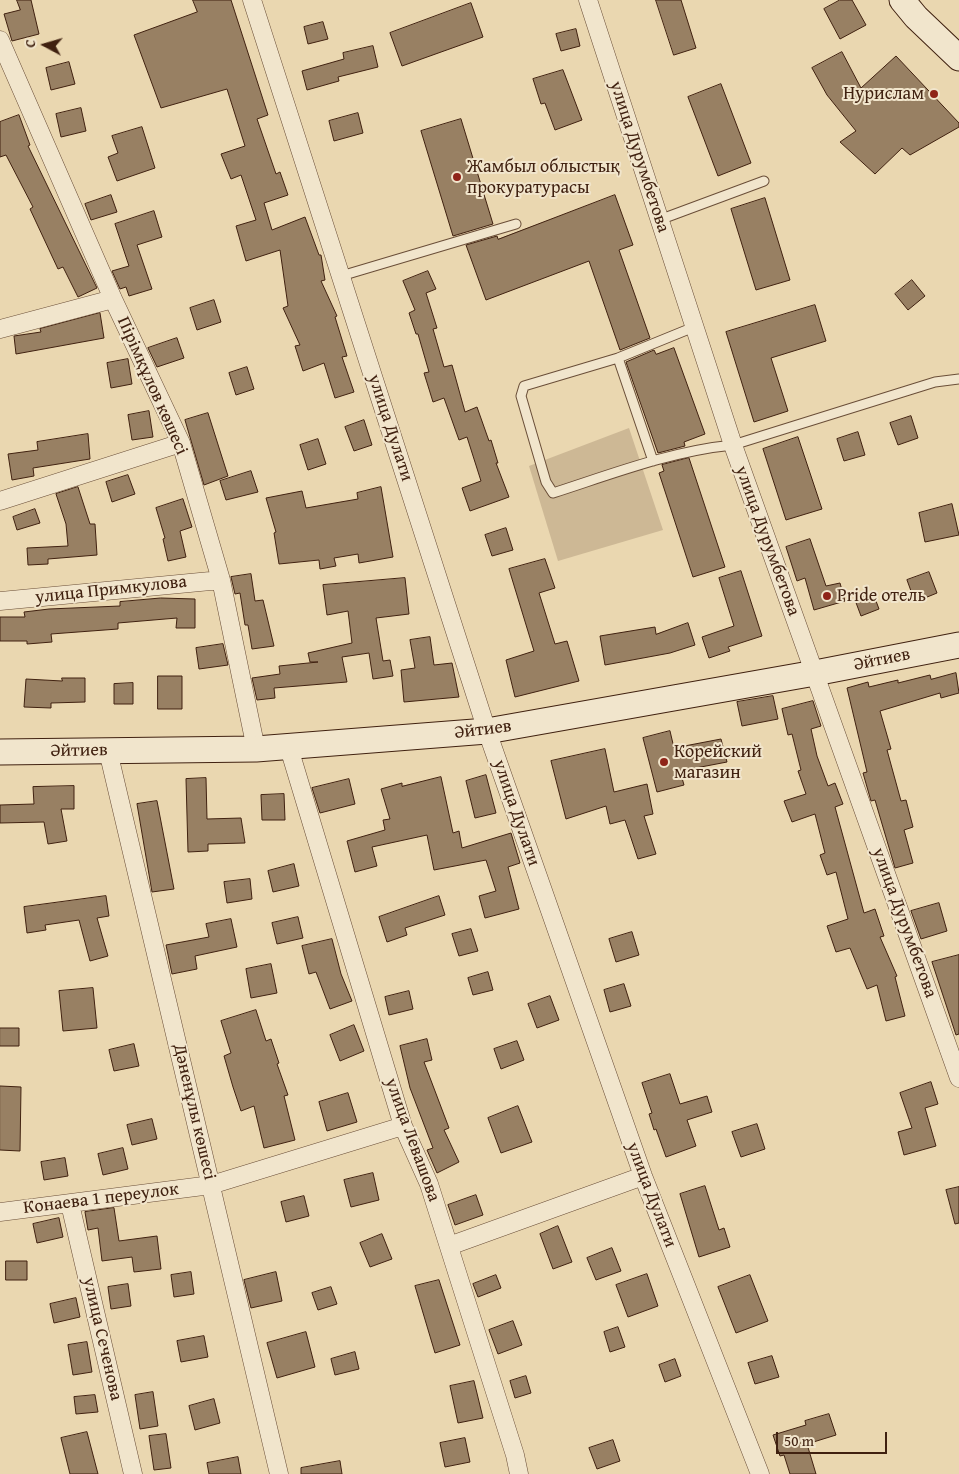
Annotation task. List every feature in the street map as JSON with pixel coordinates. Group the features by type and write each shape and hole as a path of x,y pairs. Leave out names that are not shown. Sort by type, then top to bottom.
{"street":[{"name":"улица Дулати","path":"252,0 487,731 643,1176 760,1474"},
{"name":"улица Дурумбетова","path":"588,0 733,445 959,1078"},
{"path":"902,0 916,18 959,58"},
{"name":"Пірімқұлов көшесі","path":"0,40 113,299 181,443 221,580 256,749"},
{"path":"0,329 113,299"},
{"path":"0,501 181,443"},
{"name":"улица Примкулова","path":"0,601 221,580"},
{"name":"Әйтиев","path":"0,752 289,748 487,731 959,646"},
{"name":"улица Левашова","path":"289,748 403,1126 429,1184 515,1455 519,1474"},
{"name":"Дәненұлы көшесі","path":"108,751 279,1474"},
{"name":"Конаева 1 переулок","path":"0,1212 211,1185 403,1126"},
{"path":"449,1246 643,1176"},
{"name":"улица Сеченова","path":"70,1204 134,1474"}],"lane":[{"path":"659,220 764,181"},
{"path":"341,276 516,224"},
{"path":"694,327 618,358 524,386 521,396 546,482 553,493 653,461 708,447 733,445 935,382 959,379"},
{"path":"618,358 653,461"}],"shaded area":[{"path":"629,428 663,530 558,561 529,466"}],"building":[{"path":"17,0 31,0 39,34 12,41 4,14 20,10"},
{"path":"193,0 231,0 268,115 257,119 276,174 280,172 288,195 264,203 272,230 305,217 319,255 321,255 325,280 321,281 337,316 335,317 347,356 342,357 354,392 335,398 324,363 303,371 295,346 300,345 283,308 288,306 280,250 246,261 236,226 256,220 241,175 231,179 221,154 245,146 227,89 161,108 134,35 197,12"},
{"path":"656,0 681,0 696,48 674,55"},
{"path":"840,0 852,0 866,25 840,39 824,9"},
{"path":"471,3 483,37 402,66 390,33"},
{"path":"323,22 328,39 308,44 304,27"},
{"path":"576,29 580,46 561,51 556,34"},
{"path":"373,46 378,67 338,77 339,81 307,90 302,71 344,59 343,53"},
{"path":"842,52 861,88 896,56 959,123 959,127 910,155 902,148 875,174 840,142 856,131 827,95 812,68"},
{"path":"69,62 75,84 51,90 46,68"},
{"path":"563,70 582,120 555,130 545,103 541,104 533,79"},
{"path":"721,84 751,163 718,176 688,97"},
{"path":"81,108 86,131 61,137 56,114"},
{"path":"358,113 363,133 334,141 329,121"},
{"path":"19,115 30,145 28,146 97,288 78,297 63,267 58,269 30,209 33,207 6,155 0,157 0,122"},
{"name":"Жамбыл облыстық прокуратурасы","path":"461,119 493,224 453,236 421,131"},
{"path":"142,127 155,168 117,181 108,157 118,153 112,136"},
{"path":"111,195 117,212 91,220 85,204"},
{"path":"615,195 633,245 619,250 650,338 620,350 589,261 486,300 466,245 497,236 498,239"},
{"path":"765,198 790,280 756,290 731,209"},
{"path":"154,211 162,237 137,245 152,289 129,296 126,287 120,289 112,271 129,266 115,224"},
{"path":"428,271 436,289 426,293 437,328 433,329 444,367 452,365 465,412 477,407 489,441 491,440 498,463 496,463 509,497 470,511 462,488 481,481 467,437 459,440 444,398 433,402 424,373 429,372 418,334 416,334 409,313 415,310 403,281"},
{"path":"912,280 925,296 908,310 895,294"},
{"path":"214,300 221,322 197,330 190,308"},
{"path":"815,305 826,341 771,358 788,411 754,422 726,332"},
{"path":"100,313 104,338 16,354 14,336 41,332 40,329"},
{"path":"177,338 184,358 157,367 148,348"},
{"path":"674,348 705,434 684,442 685,446 658,453 626,362 654,350 656,354"},
{"path":"128,359 132,384 111,388 107,363"},
{"path":"247,367 254,389 236,395 229,373"},
{"path":"149,411 153,437 132,440 128,415"},
{"path":"208,413 228,476 204,485 185,420"},
{"path":"911,416 918,438 898,445 890,423"},
{"path":"364,420 372,445 354,451 345,427"},
{"path":"858,432 865,455 844,461 837,439"},
{"path":"88,434 90,459 33,468 34,476 12,480 8,454 38,450 37,442"},
{"path":"798,437 822,509 786,520 763,449"},
{"path":"318,439 326,464 308,470 300,445"},
{"path":"689,458 725,567 693,577 659,473 664,471 662,465"},
{"path":"251,471 258,492 226,500 220,481"},
{"path":"128,475 135,494 112,502 106,482"},
{"path":"78,487 90,524 95,524 97,555 48,559 48,564 28,565 27,548 68,546 66,524 56,494"},
{"path":"381,487 393,557 359,563 358,554 334,558 336,566 320,569 319,560 279,564 274,533 276,532 266,498 302,491 306,508 358,499 357,493"},
{"path":"183,499 192,527 180,531 186,557 168,561 163,539 165,538 156,508"},
{"path":"952,504 959,535 925,542 919,513"},
{"path":"35,509 40,523 17,530 13,517"},
{"path":"506,528 513,550 492,556 485,535"},
{"path":"810,539 826,586 840,583 845,601 814,610 805,578 797,581 786,547"},
{"path":"545,559 555,588 539,593 555,644 567,641 579,681 515,697 506,660 534,651 509,569"},
{"path":"741,571 762,636 728,647 730,651 709,658 702,637 734,626 719,578"},
{"path":"929,572 937,593 915,602 907,580"},
{"path":"251,574 255,601 263,600 274,646 252,649 248,625 245,625 240,593 235,594 231,577"},
{"path":"405,578 409,614 376,618 383,661 390,660 393,676 373,679 369,653 342,657 347,682 274,688 275,698 257,700 252,678 280,674 279,666 318,662 310,662 308,653 352,643 348,611 327,615 323,585"},
{"path":"873,593 879,609 861,616 855,600"},
{"path":"161,598 195,599 195,628 176,628 177,618 118,623 118,629 51,634 52,642 27,644 27,641 0,641 0,617 25,617 24,612 49,609 120,606 120,602"},
{"path":"688,623 695,645 670,653 605,665 600,636 655,627 656,634"},
{"path":"430,637 434,665 452,663 459,697 404,702 401,670 415,668 410,640"},
{"path":"223,644 228,665 199,669 196,648"},
{"path":"956,673 959,693 941,698 940,693 880,711 891,749 887,750 901,801 906,800 913,827 904,830 913,863 895,868 875,800 871,801 863,773 867,772 847,688 868,682 869,687 898,680 898,683 930,675 931,679"},
{"path":"158,676 182,676 182,709 158,709"},
{"path":"62,678 85,678 85,702 51,703 51,708 24,707 26,679 62,681"},
{"path":"133,683 133,704 114,704 114,684"},
{"path":"773,696 778,719 742,726 737,702"},
{"path":"813,701 821,726 811,729 817,756 828,786 835,783 843,804 835,807 864,913 875,909 884,936 880,937 897,976 895,977 905,1016 886,1021 877,985 867,989 850,948 836,952 827,926 848,919 836,872 827,875 820,855 825,853 815,814 792,822 784,801 806,794 798,771 801,770 792,734 788,735 782,709"},
{"path":"670,731 674,748 721,739 727,762 680,771 684,785 657,792 643,738"},
{"path":"605,749 614,792 647,784 653,814 644,816 656,854 638,859 625,820 610,824 606,806 566,819 551,761"},
{"path":"486,775 496,813 475,818 466,781"},
{"path":"441,777 453,833 459,831 462,848 511,833 520,863 508,867 519,909 485,918 479,896 496,891 486,860 434,870 427,835 372,847 377,866 355,872 347,841 385,830 383,820 390,819 381,789 402,783 402,786"},
{"path":"206,778 207,819 241,818 245,843 208,844 208,851 188,852 186,779"},
{"path":"349,779 355,804 320,813 312,788"},
{"path":"74,786 74,809 61,809 67,841 48,844 44,822 0,823 0,805 34,804 33,787"},
{"path":"284,794 285,820 262,820 261,795"},
{"path":"157,801 174,889 152,892 137,804"},
{"path":"294,864 299,886 273,892 268,871"},
{"path":"250,879 252,899 227,903 224,882"},
{"path":"106,896 109,916 97,918 108,956 90,961 79,920 45,925 46,930 27,933 24,907"},
{"path":"439,896 445,915 405,928 407,935 387,942 379,917"},
{"path":"939,903 947,931 921,939 911,911"},
{"path":"298,917 303,938 277,944 272,923"},
{"path":"231,919 237,947 195,956 197,969 172,974 166,945 209,937 206,924"},
{"path":"471,929 478,951 459,956 452,934"},
{"path":"632,932 639,955 616,962 609,939"},
{"path":"332,939 341,974 352,1001 330,1009 316,972 309,974 302,946"},
{"path":"959,955 959,1034 956,1035 932,962"},
{"path":"271,964 277,993 251,998 246,969"},
{"path":"488,972 493,990 473,995 468,978"},
{"path":"624,984 631,1006 610,1012 604,990"},
{"path":"93,988 97,1028 63,1031 59,991"},
{"path":"409,991 413,1009 389,1015 385,997"},
{"path":"550,996 559,1020 537,1028 528,1004"},
{"path":"256,1010 266,1041 271,1039 279,1063 277,1064 288,1095 284,1096 295,1140 264,1148 254,1106 241,1111 224,1056 231,1053 221,1021"},
{"path":"354,1025 364,1051 340,1061 330,1035"},
{"path":"0,1028 19,1028 19,1046 0,1046"},
{"path":"427,1039 432,1060 424,1062 449,1128 444,1130 459,1162 437,1173 427,1150 433,1148 410,1088 400,1046"},
{"path":"517,1041 524,1060 501,1069 494,1049"},
{"path":"134,1044 139,1066 114,1071 109,1050"},
{"path":"670,1074 680,1104 707,1096 712,1112 687,1120 696,1146 666,1157 656,1129 654,1130 649,1114 652,1113 642,1083"},
{"path":"931,1082 938,1104 925,1108 936,1146 904,1155 898,1132 912,1128 900,1093"},
{"path":"0,1086 21,1087 20,1151 0,1150"},
{"path":"348,1093 357,1122 327,1131 319,1102"},
{"path":"518,1106 532,1142 501,1153 488,1118"},
{"path":"152,1119 157,1139 132,1145 127,1125"},
{"path":"757,1124 765,1149 741,1157 732,1132"},
{"path":"123,1148 128,1169 103,1175 98,1154"},
{"path":"65,1158 68,1176 44,1180 41,1162"},
{"path":"373,1173 379,1200 351,1207 344,1180"},
{"path":"705,1186 719,1230 724,1228 730,1247 699,1257 680,1194"},
{"path":"959,1187 959,1223 955,1224 946,1190"},
{"path":"476,1195 483,1215 455,1225 448,1205"},
{"path":"304,1196 309,1216 286,1222 281,1202"},
{"path":"114,1208 119,1241 157,1236 161,1269 134,1272 132,1257 102,1261 98,1228 88,1230 85,1212"},
{"path":"59,1218 63,1237 37,1243 33,1224"},
{"path":"558,1226 572,1262 553,1269 540,1234"},
{"path":"382,1234 392,1259 370,1267 360,1243"},
{"path":"612,1248 621,1271 596,1280 587,1258"},
{"path":"6,1261 27,1261 27,1280 6,1280"},
{"path":"191,1272 194,1294 174,1297 171,1275"},
{"path":"276,1272 282,1301 251,1308 244,1280"},
{"path":"647,1274 658,1306 628,1317 616,1285"},
{"path":"496,1275 501,1288 478,1297 473,1284"},
{"path":"750,1275 768,1321 736,1333 718,1287"},
{"path":"439,1280 460,1345 435,1353 415,1286"},
{"path":"128,1284 131,1306 111,1309 108,1287"},
{"path":"331,1287 337,1304 318,1310 312,1293"},
{"path":"76,1298 80,1317 54,1323 50,1304"},
{"path":"513,1321 522,1345 498,1354 489,1330"},
{"path":"618,1327 625,1347 610,1352 604,1332"},
{"path":"306,1332 315,1367 277,1378 267,1343"},
{"path":"204,1336 208,1357 181,1362 177,1341"},
{"path":"87,1342 92,1372 73,1375 68,1345"},
{"path":"355,1352 359,1369 335,1375 331,1359"},
{"path":"772,1356 779,1377 755,1384 748,1363"},
{"path":"675,1359 681,1376 665,1382 659,1365"},
{"path":"526,1376 531,1393 515,1398 510,1381"},
{"path":"474,1381 483,1418 458,1423 450,1386"},
{"path":"153,1392 158,1426 140,1429 135,1395"},
{"path":"95,1395 98,1412 76,1414 74,1397"},
{"path":"214,1399 220,1423 195,1430 189,1406"},
{"path":"829,1414 836,1435 807,1444 816,1474 790,1474 784,1455 780,1456 773,1435 806,1425 805,1421"},
{"path":"87,1432 98,1474 70,1474 61,1438"},
{"path":"166,1434 171,1468 154,1470 149,1436"},
{"path":"465,1438 470,1462 445,1467 440,1443"},
{"path":"613,1440 620,1461 597,1469 589,1448"},
{"path":"238,1457 241,1474 209,1474 207,1463"},
{"path":"340,1461 342,1474 301,1474 301,1468"}],"place":[{"name":"Нурислам","path":"934,94"},
{"name":"Жамбыл облыстық прокуратурасы","path":"457,177"},
{"name":"Pride отель","path":"827,596"},
{"name":"Корейский магазин","path":"664,762"}]}
